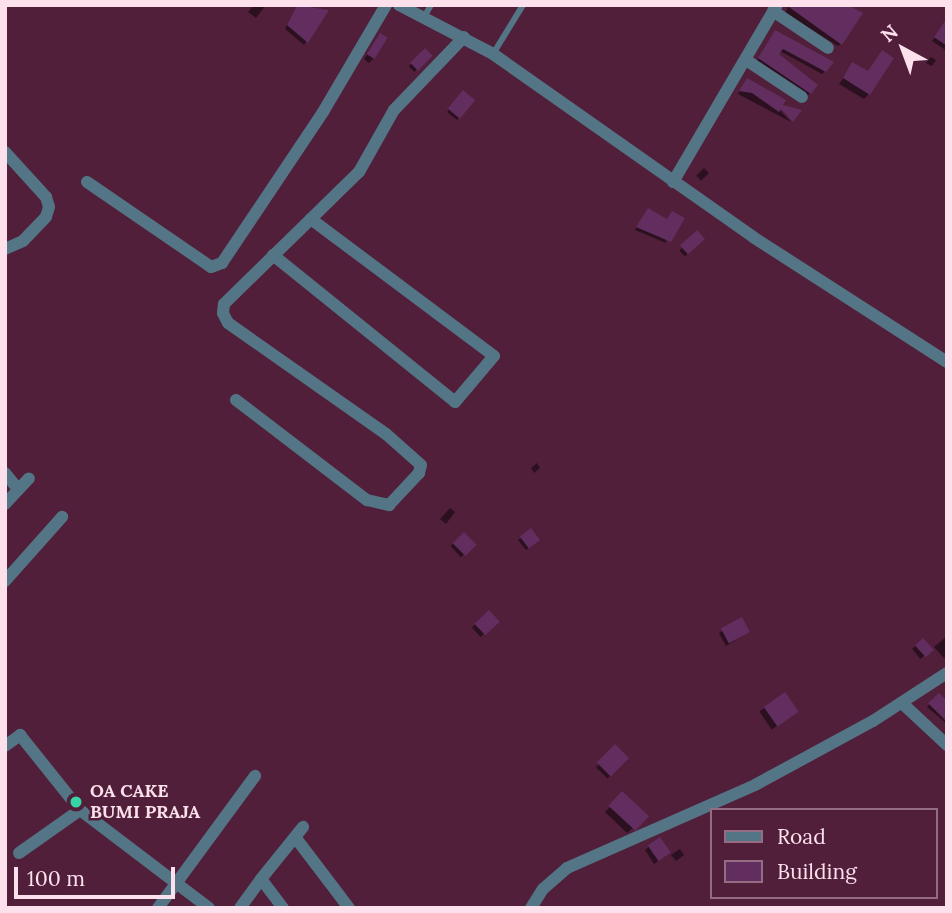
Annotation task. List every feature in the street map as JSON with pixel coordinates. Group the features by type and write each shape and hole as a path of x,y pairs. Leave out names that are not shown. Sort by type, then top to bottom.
{"street":[{"path":"87,182 211,267 222,263 323,112 386,5"},
{"path":"399,5 427,11 493,54 673,183 947,362"},
{"path":"673,183 775,8 828,48"},
{"path":"236,400 367,500 389,505 419,473 421,466 386,434 228,323 224,304 359,172 394,110 460,35"},
{"path":"746,60 802,97"},
{"path":"5,152 47,197 49,207 46,217 23,241 5,249"},
{"path":"274,255 455,402 494,356 311,219"},
{"path":"5,473 19,489"},
{"path":"5,504 29,478"},
{"path":"5,581 62,517"},
{"path":"531,908 543,889 567,868 755,785 902,704 946,675"},
{"path":"902,704 947,745"},
{"path":"5,746 20,735 80,810 209,908"},
{"path":"158,908 255,776"},
{"path":"19,853 80,810"},
{"path":"240,908 299,832 349,908"},
{"path":"261,879 283,908"}],"lane":[{"path":"493,54 523,5"}],"building":[{"path":"297,5 329,10 308,43 287,25"},
{"path":"786,5 848,5 863,13 842,45"},
{"path":"947,18 947,46 934,37"},
{"path":"775,30 834,62 826,72 783,49 779,54 818,85 811,94 758,58"},
{"path":"380,33 388,38 374,59 367,54"},
{"path":"425,48 433,56 418,71 410,63"},
{"path":"882,50 894,58 870,95 843,78 852,62 868,71"},
{"path":"747,78 786,100 783,105 802,110 793,122 781,109 779,112 752,93 739,91"},
{"path":"463,90 475,100 460,119 448,108"},
{"path":"648,208 667,219 672,211 685,218 671,242 636,227"},
{"path":"697,230 705,239 688,254 680,245"},
{"path":"531,528 540,540 529,548 520,536"},
{"path":"464,532 477,545 465,556 453,543"},
{"path":"489,610 500,622 485,635 474,624"},
{"path":"742,617 750,632 729,643 721,628"},
{"path":"923,638 934,650 926,657 915,646"},
{"path":"785,692 799,712 777,727 764,707"},
{"path":"939,693 947,701 947,722 928,703"},
{"path":"615,744 629,758 611,777 597,762"},
{"path":"622,791 649,816 635,831 608,806"},
{"path":"660,837 671,853 659,861 648,846"}],"place":[{"name":"OA CAKE BUMI PRAJA","path":"76,802"}]}
